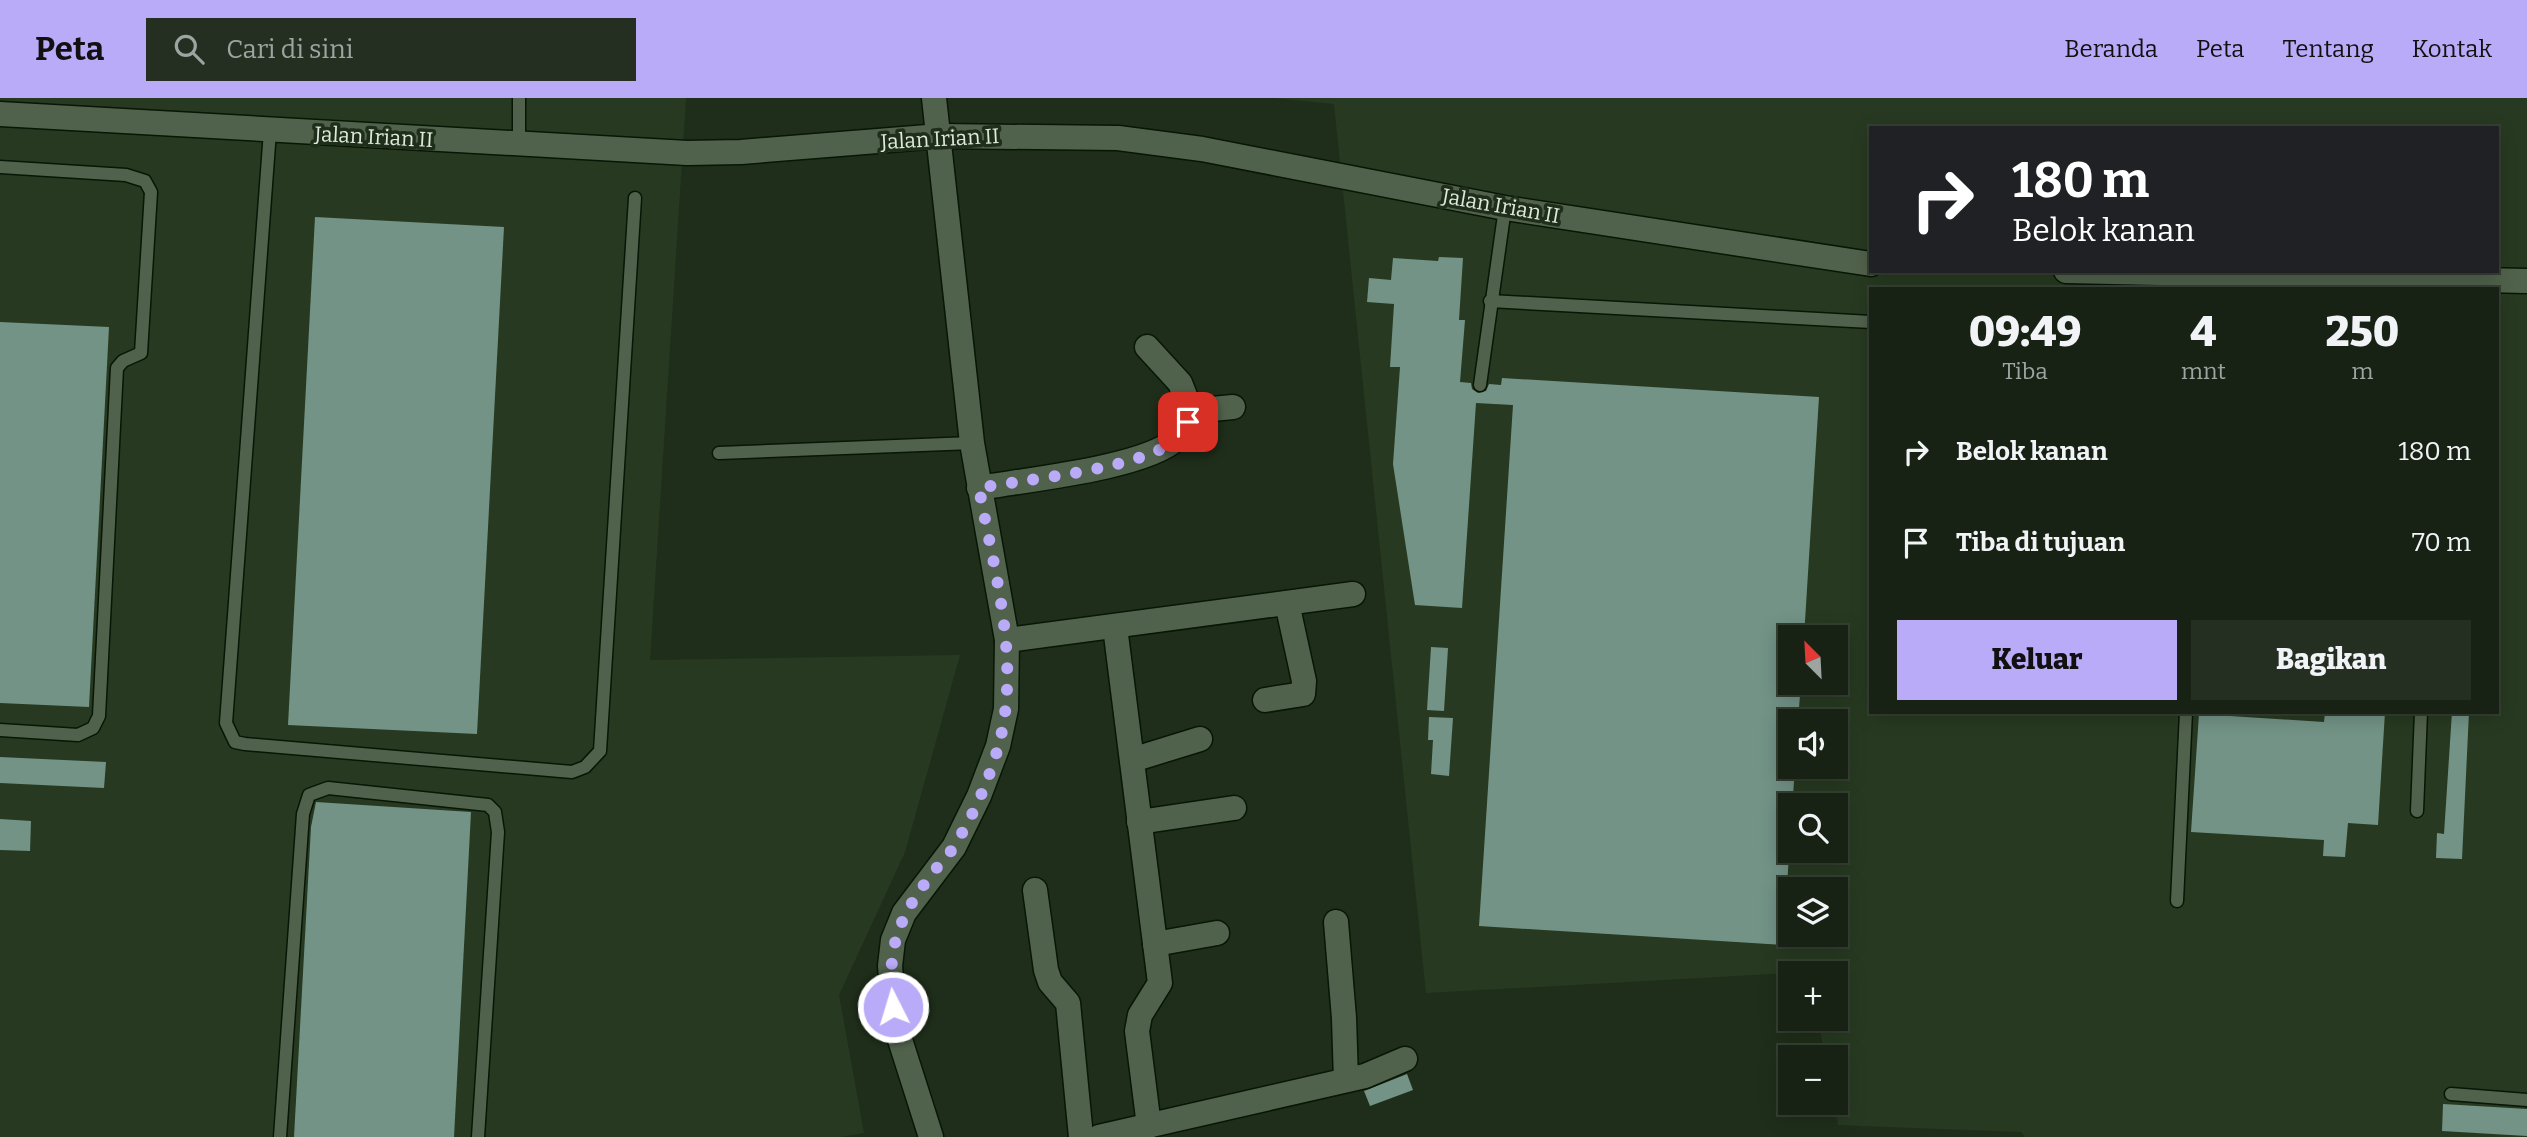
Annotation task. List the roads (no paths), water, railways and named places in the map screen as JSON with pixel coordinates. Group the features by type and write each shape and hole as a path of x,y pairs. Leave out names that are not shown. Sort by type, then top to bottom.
{"street":[{"path":"931,1137 895,1024 890,966 893,940 904,913 954,847 979,796 998,746 1006,709 1007,640 972,443 934,98"},
{"name":"Jalan Irian II","path":"0,114 687,153 741,152 940,136 1118,138 1202,149 1505,208 1869,264"},
{"path":"2110,273 2284,281 2527,281"},
{"path":"979,488 1119,463 1152,453 1175,440 1188,422 1191,411 1180,383 1147,347"},
{"path":"1191,411 1233,407"},
{"path":"1007,640 1353,594"},
{"path":"1265,700 1303,694 1304,681 1287,603"},
{"path":"1115,627 1160,983 1140,1015 1137,1031 1149,1126"},
{"path":"1132,760 1200,739"},
{"path":"1139,822 1234,808"},
{"path":"1035,890 1046,970 1050,982 1068,1003 1081,1137"},
{"path":"1336,922 1346,1080"},
{"path":"1154,944 1217,933"},
{"path":"1099,1137 1346,1080 1405,1059"}],"lane":[{"path":"519,98 519,144"},
{"path":"271,131 226,723 235,742 245,744 572,772 594,760 600,751 635,198"},
{"path":"0,167 126,175 145,181 151,192 141,353 123,361 117,368 99,716 93,728 78,735 0,730"},
{"path":"1480,385 1505,208"},
{"path":"1490,302 1869,322"},
{"path":"719,453 972,443"},
{"path":"2177,901 2186,714"},
{"path":"2417,811 2421,714"},
{"path":"280,1137 303,814 309,795 328,788 488,805 495,811 498,832 478,1137"},
{"path":"2451,1094 2527,1100"}]}
